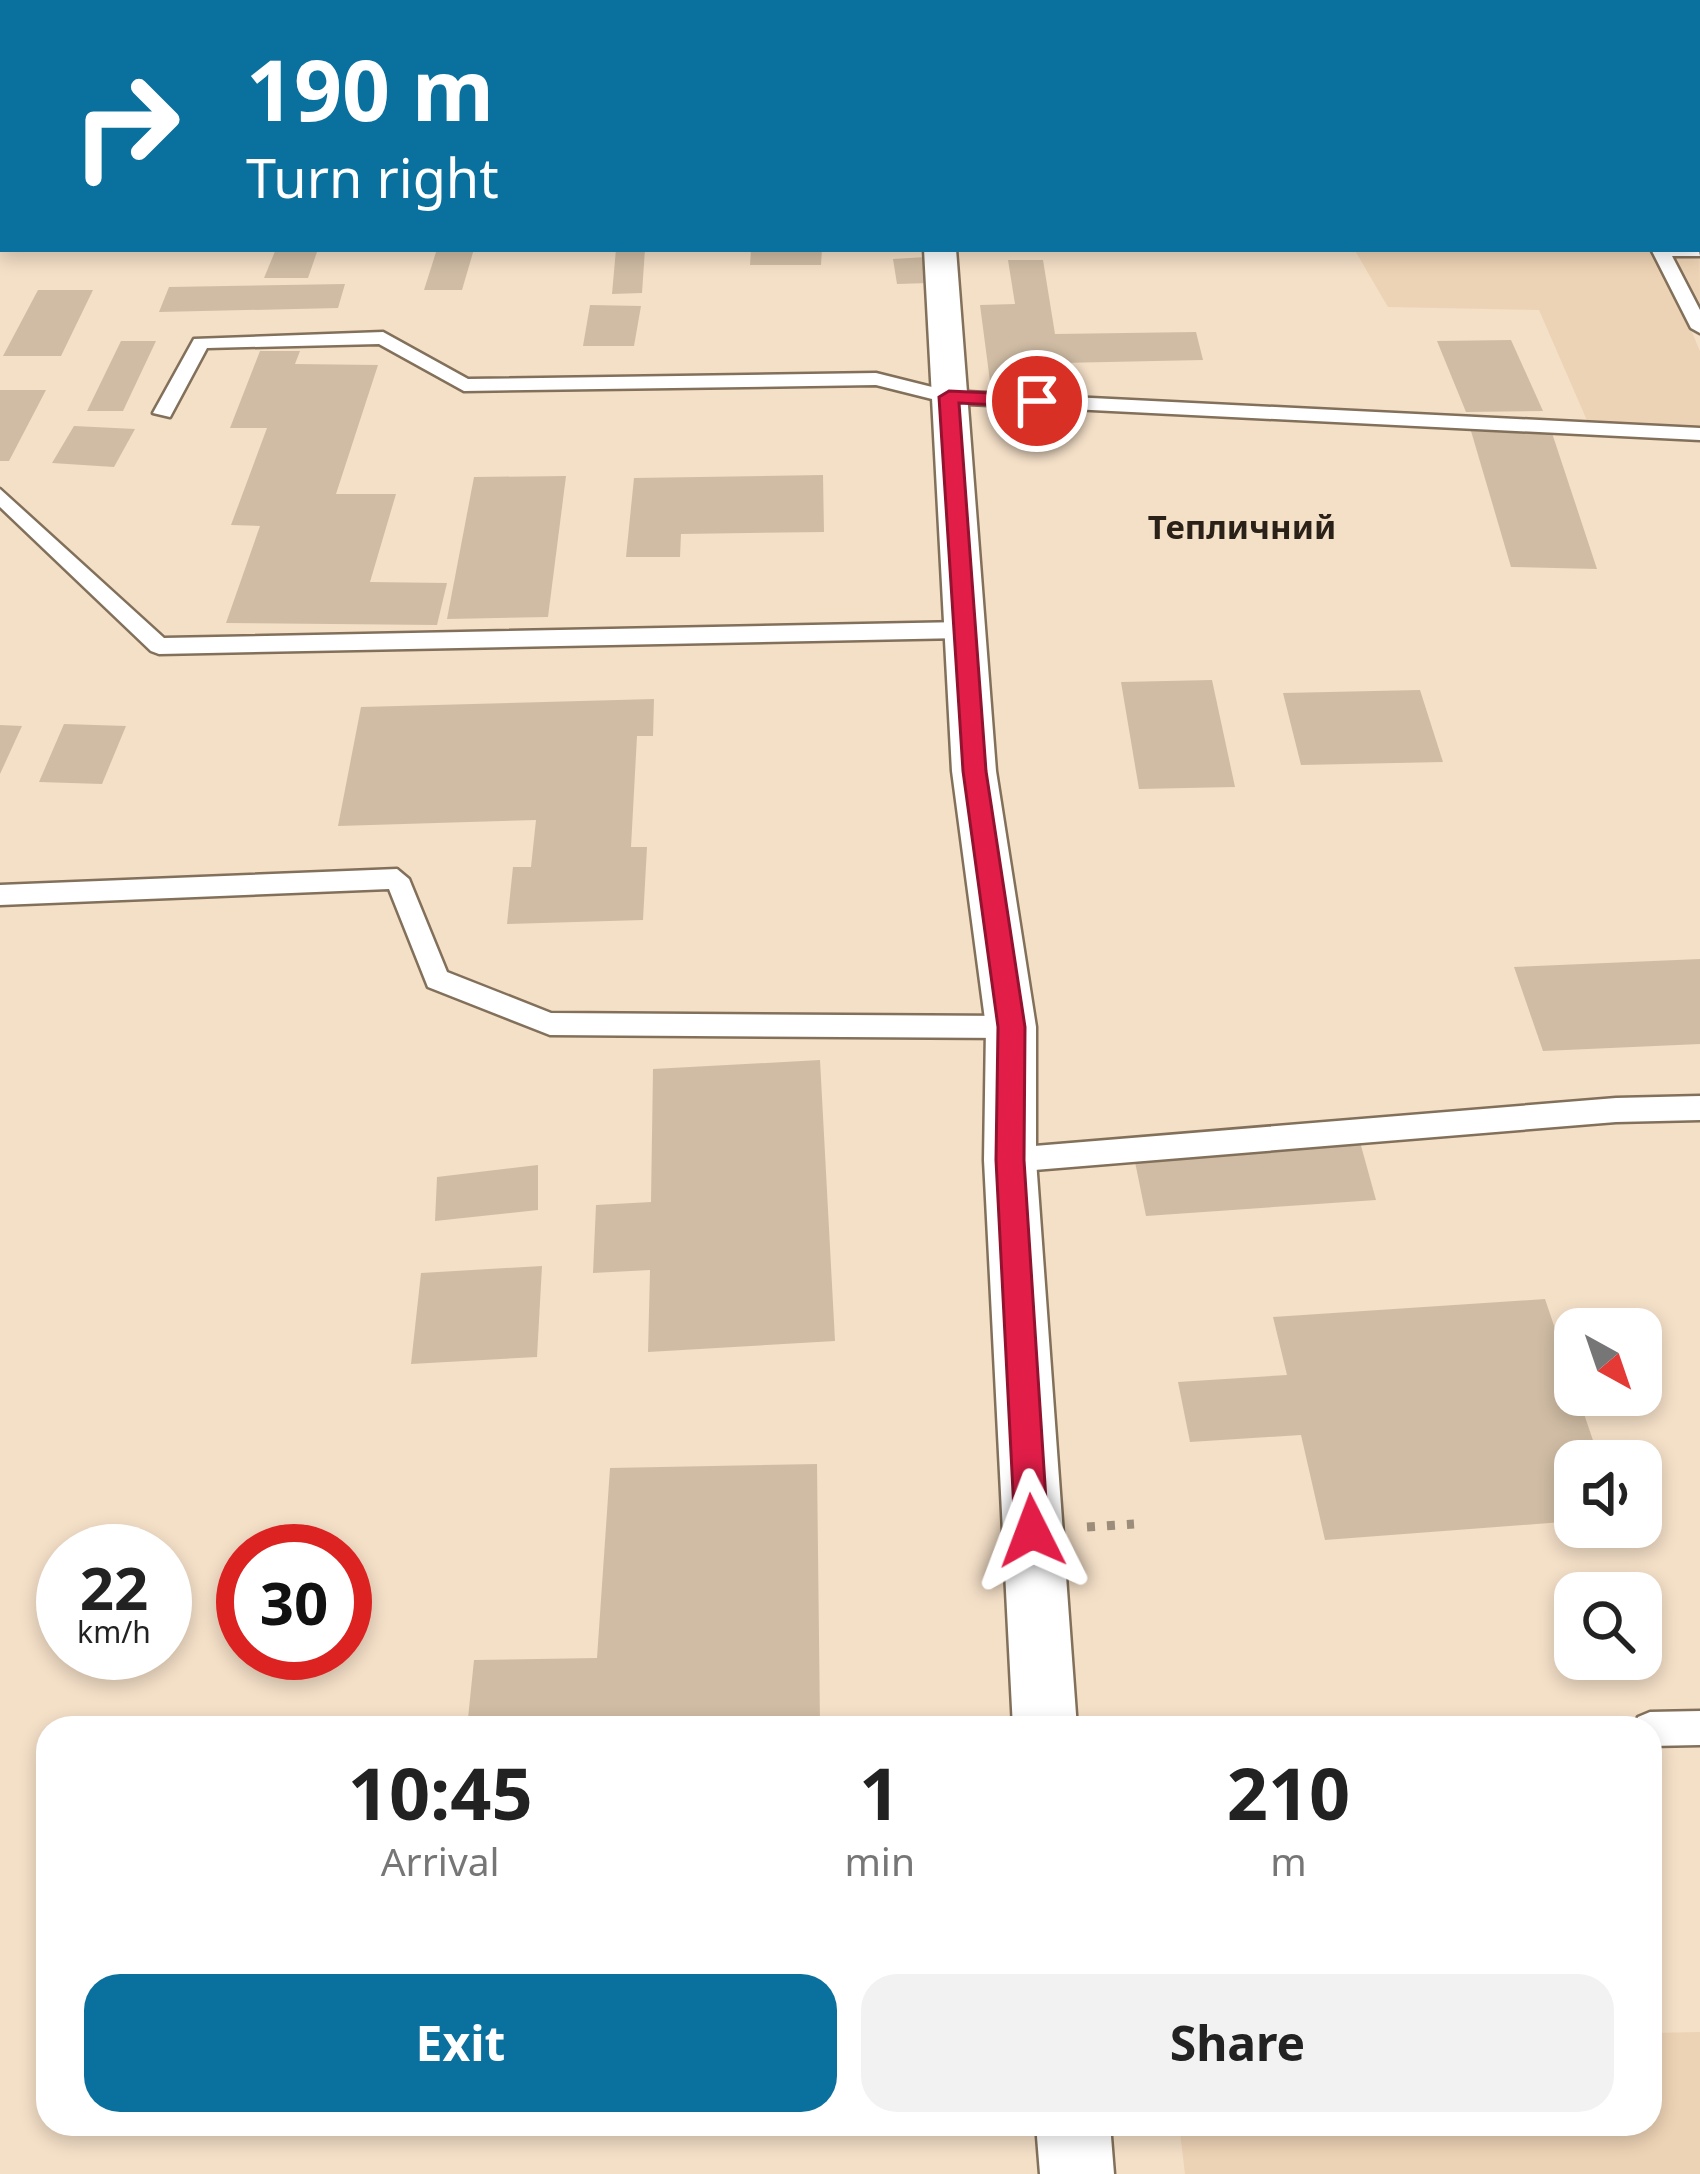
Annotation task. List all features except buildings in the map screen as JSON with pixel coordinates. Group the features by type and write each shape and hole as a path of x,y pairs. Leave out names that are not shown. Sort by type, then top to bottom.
{"street":[{"path":"940,252 974,771 1011,1027 1010,1160 1044,1716"},
{"path":"1074,2136 1077,2174"}],"lane":[{"path":"1662,252 1700,328"},
{"path":"163,413 201,343 383,338 464,385 876,379 949,397 1700,434"},
{"path":"0,496 159,646 963,630"},
{"path":"0,895 397,879 437,979 550,1024 1011,1027"},
{"path":"1010,1160 1700,1108"},
{"path":"1662,1729 1700,1728"}],"shaded area":[{"path":"1356,252 1700,252 1700,306 1681,307 1700,351 1700,434 1592,432 1539,310 1388,307"},
{"path":"1700,2032 1700,2174 1185,2174 1180,2136 1662,2136 1662,2033"}],"district":[{"name":"Тепличний","path":"1242,527"}],"route":[{"path":"1032,1531 1010,1160 1011,1027 974,771 949,397 1037,401"}]}
